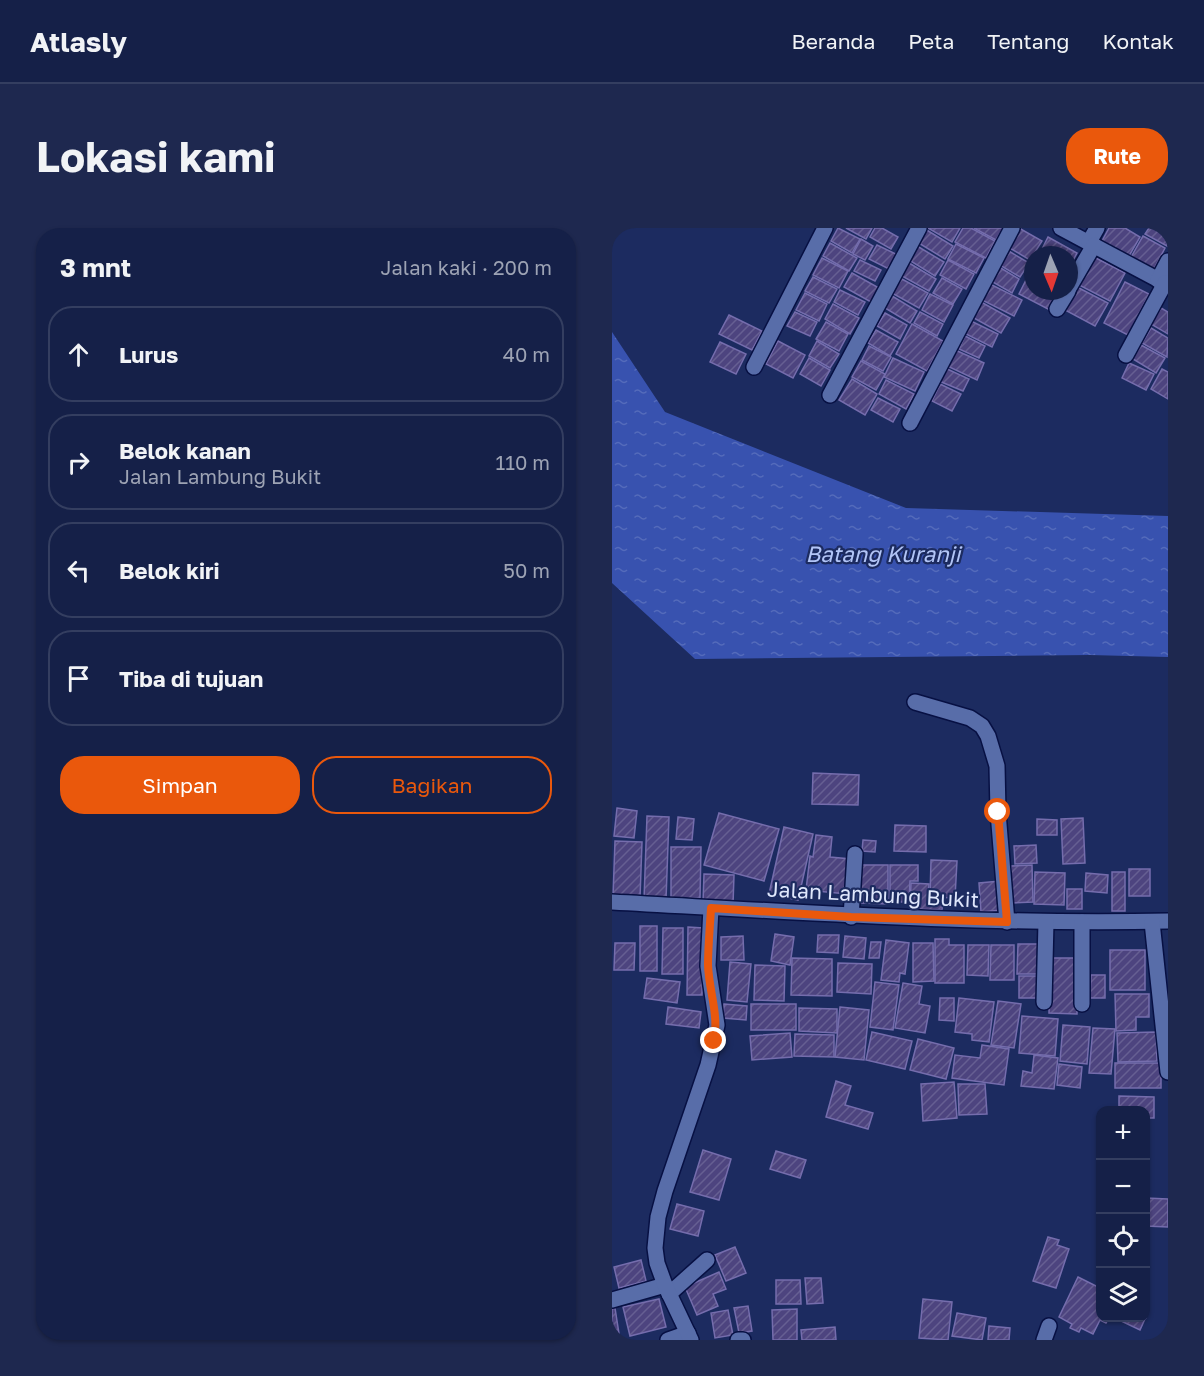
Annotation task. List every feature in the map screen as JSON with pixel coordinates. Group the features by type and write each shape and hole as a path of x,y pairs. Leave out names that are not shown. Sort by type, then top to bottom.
{"street":[{"path":"754,367 825,228"},
{"path":"830,395 918,228"},
{"path":"910,423 1012,228"},
{"path":"1061,228 1093,238 1164,283"},
{"path":"1078,269 1093,238"},
{"path":"1126,355 1164,283 1168,261"},
{"path":"1057,309 1062,300"},
{"path":"915,702 970,718 981,726 988,736 997,766 998,812 1007,922"},
{"path":"851,917 855,854"},
{"name":"Jalan Lambung Bukit","path":"612,902 851,917 1007,922 1164,919"},
{"path":"668,1340 690,1337 657,1263 655,1248 658,1217 708,1065 717,1025 708,966 711,908"},
{"path":"1164,919 1168,1072"},
{"path":"1044,1002 1046,922"},
{"path":"1082,922 1082,1004"},
{"path":"612,1300 667,1289 707,1260"},
{"path":"738,1340 743,1340"}],"water":[{"name":"Batang Kuranji","path":"612,332 665,412 906,508 1168,516 1168,657 1090,655 695,659 612,583"}],"building":[{"path":"838,228 860,239 852,253 831,241"},
{"path":"846,228 872,228 866,239"},
{"path":"875,228 882,228 898,237 891,249 870,237"},
{"path":"928,228 960,228 952,242"},
{"path":"963,228 971,228 995,241 986,258 955,242"},
{"path":"974,228 1003,228 996,240"},
{"path":"1019,228 1042,241 1039,246 1024,246 1024,256 1008,247"},
{"path":"1109,228 1125,228 1140,237 1129,256 1102,241"},
{"path":"1149,228 1168,228 1167,246 1145,234"},
{"path":"925,229 953,246 945,259 917,242"},
{"path":"1143,236 1165,248 1153,271 1130,259"},
{"path":"1048,237 1064,246 1044,246"},
{"path":"861,239 873,246 865,260 853,254"},
{"path":"830,243 857,258 849,271 823,256"},
{"path":"956,244 984,258 976,273 948,259"},
{"path":"877,245 898,255 891,270 869,259"},
{"path":"917,246 944,262 935,276 909,260"},
{"path":"1007,250 1024,260 1024,271 1020,277 998,264"},
{"path":"1094,257 1125,273 1110,301 1079,285"},
{"path":"822,258 848,271 839,288 813,275"},
{"path":"860,260 881,270 875,281 854,271"},
{"path":"948,260 974,274 966,289 940,275"},
{"path":"909,263 936,279 929,291 902,276"},
{"path":"999,267 1019,279 1012,293 991,281"},
{"path":"852,273 879,288 871,302 844,287"},
{"path":"813,277 837,289 829,303 805,291"},
{"path":"898,277 928,293 919,308 890,292"},
{"path":"942,278 962,289 953,304 933,293"},
{"path":"1125,282 1149,294 1128,335 1104,323"},
{"path":"990,284 1022,300 1014,316 982,300"},
{"path":"1024,284 1024,297 1019,294"},
{"path":"1078,288 1108,303 1095,326 1065,310 1070,300 1078,300"},
{"path":"840,290 865,302 858,315 834,302"},
{"path":"805,293 827,304 819,321 796,310"},
{"path":"930,294 953,305 944,322 922,310"},
{"path":"892,296 917,311 910,323 885,308"},
{"path":"1031,300 1053,300 1048,309"},
{"path":"981,302 1010,318 1001,333 972,317"},
{"path":"833,304 859,318 850,334 825,319"},
{"path":"1161,308 1168,312 1168,334 1151,324"},
{"path":"795,312 817,322 810,336 787,326"},
{"path":"920,312 943,324 937,336 914,323"},
{"path":"885,313 907,325 900,339 877,326"},
{"path":"729,315 762,331 752,350 719,334"},
{"path":"971,321 998,334 992,347 964,333"},
{"path":"826,322 848,334 839,351 816,339"},
{"path":"912,324 943,341 927,371 896,354"},
{"path":"1151,328 1168,338 1167,357 1142,343"},
{"path":"876,330 898,342 890,356 868,343"},
{"path":"965,336 985,346 979,358 959,349"},
{"path":"778,341 805,355 793,378 766,364"},
{"path":"817,341 839,354 830,368 809,356"},
{"path":"720,342 746,354 736,374 710,362"},
{"path":"1141,345 1165,358 1156,373 1133,359"},
{"path":"869,346 891,357 883,371 862,360"},
{"path":"953,349 984,363 977,380 945,365"},
{"path":"809,358 830,370 821,386 800,374"},
{"path":"893,358 924,372 915,391 884,377"},
{"path":"861,361 885,374 876,390 852,377"},
{"path":"1129,363 1154,374 1146,390 1122,378"},
{"path":"945,368 969,379 963,391 939,381"},
{"path":"1162,369 1168,372 1168,399 1151,389"},
{"path":"852,379 877,394 865,415 839,400"},
{"path":"886,380 914,394 906,409 879,394"},
{"path":"940,384 961,394 952,411 932,401"},
{"path":"878,398 900,409 893,422 871,410"},
{"path":"813,773 859,775 858,805 812,804"},
{"path":"617,808 637,811 634,838 614,836"},
{"path":"719,813 779,829 764,881 704,865"},
{"path":"647,816 669,817 666,900 644,900"},
{"path":"678,817 694,819 692,840 676,839"},
{"path":"1083,818 1085,863 1063,864 1061,819"},
{"path":"1037,819 1057,820 1057,835 1037,835"},
{"path":"895,825 926,826 926,852 894,851"},
{"path":"784,827 813,834 798,900 769,894"},
{"path":"816,835 832,837 830,857 851,859 847,894 806,890 810,856 813,857"},
{"path":"863,840 876,841 875,852 862,851"},
{"path":"615,841 642,842 640,898 613,897"},
{"path":"1036,845 1037,863 1015,864 1014,846"},
{"path":"671,847 701,847 700,898 671,899"},
{"path":"931,860 957,861 955,898 930,897"},
{"path":"861,865 888,865 888,904 861,903"},
{"path":"890,865 918,865 918,881 910,881 909,902 890,902"},
{"path":"1032,865 1033,902 1012,903 1011,866"},
{"path":"1129,869 1150,869 1150,896 1129,896"},
{"path":"1035,872 1065,873 1064,905 1034,904"},
{"path":"1112,872 1125,872 1125,911 1112,911"},
{"path":"1086,873 1108,875 1107,893 1085,891"},
{"path":"704,874 734,875 733,905 703,903"},
{"path":"1000,881 1002,910 981,912 979,883"},
{"path":"911,883 929,884 928,899 943,899 942,910 910,909"},
{"path":"1067,889 1082,889 1082,909 1067,909"},
{"path":"640,926 657,926 657,971 640,971"},
{"path":"688,927 703,928 702,995 687,995"},
{"path":"663,928 683,928 683,974 662,974"},
{"path":"775,934 794,937 790,965 771,961"},
{"path":"818,935 839,935 838,953 817,952"},
{"path":"743,936 744,960 721,960 721,937"},
{"path":"845,936 866,938 864,959 843,957"},
{"path":"935,939 949,939 949,945 964,945 964,983 935,983"},
{"path":"886,940 909,943 905,974 900,973 899,982 881,980"},
{"path":"871,942 881,942 879,958 869,958"},
{"path":"615,943 635,943 634,970 614,970"},
{"path":"913,943 933,943 934,981 913,982"},
{"path":"1018,944 1043,944 1043,974 1017,974"},
{"path":"968,945 989,945 988,976 967,975"},
{"path":"991,945 1014,945 1014,980 990,980"},
{"path":"1110,950 1145,950 1145,990 1110,990"},
{"path":"792,958 832,959 832,996 791,995"},
{"path":"1050,958 1078,958 1077,1014 1049,1013"},
{"path":"730,962 751,964 747,1002 727,1000"},
{"path":"838,963 872,964 871,994 837,992"},
{"path":"755,965 785,966 784,1001 754,1000"},
{"path":"1091,975 1105,975 1105,998 1090,998"},
{"path":"1019,976 1042,976 1037,998 1019,998"},
{"path":"647,978 680,982 677,1003 644,998"},
{"path":"875,982 899,985 893,1030 870,1027"},
{"path":"903,983 922,986 919,1004 930,1006 925,1033 895,1028"},
{"path":"1115,994 1149,994 1149,1017 1136,1017 1136,1030 1116,1031"},
{"path":"940,998 954,998 954,1021 939,1020"},
{"path":"959,998 994,1002 989,1042 972,1040 972,1034 955,1032"},
{"path":"998,1001 1021,1004 1014,1048 991,1045"},
{"path":"724,1004 747,1006 746,1020 723,1018"},
{"path":"751,1004 796,1004 796,1030 751,1030"},
{"path":"668,1007 701,1012 699,1028 666,1024"},
{"path":"840,1007 869,1010 864,1060 835,1057"},
{"path":"799,1008 837,1009 837,1033 799,1031"},
{"path":"1022,1016 1058,1019 1055,1056 1019,1053"},
{"path":"1063,1025 1090,1027 1087,1064 1060,1061"},
{"path":"1093,1028 1115,1029 1111,1074 1089,1073"},
{"path":"872,1032 912,1041 905,1069 866,1060"},
{"path":"1156,1032 1157,1061 1118,1062 1117,1033"},
{"path":"790,1033 792,1057 752,1060 750,1036"},
{"path":"795,1034 834,1035 834,1057 794,1056"},
{"path":"918,1039 954,1048 946,1079 910,1070"},
{"path":"982,1045 1009,1049 1004,1085 952,1078 955,1055 980,1058"},
{"path":"1034,1055 1058,1058 1054,1089 1021,1086 1023,1071 1032,1073"},
{"path":"1115,1063 1161,1063 1161,1088 1115,1088"},
{"path":"1059,1064 1082,1067 1080,1088 1057,1085"},
{"path":"836,1081 851,1086 845,1105 873,1113 868,1129 826,1117"},
{"path":"954,1082 957,1118 923,1121 921,1084"},
{"path":"958,1084 985,1084 987,1114 959,1115"},
{"path":"1119,1096 1154,1097 1154,1118 1150,1118 1150,1106 1119,1106"},
{"path":"703,1150 731,1159 719,1200 690,1192"},
{"path":"776,1151 806,1160 800,1178 770,1169"},
{"path":"1150,1198 1168,1199 1168,1227 1150,1226"},
{"path":"677,1204 704,1211 698,1236 670,1229"},
{"path":"1048,1237 1059,1240 1057,1245 1069,1249 1056,1288 1033,1281"},
{"path":"735,1247 746,1273 726,1281 715,1255"},
{"path":"641,1260 646,1281 619,1288 614,1267"},
{"path":"719,1272 726,1289 713,1294 718,1306 697,1315 685,1287"},
{"path":"1078,1277 1096,1286 1096,1322 1099,1322 1093,1334 1081,1328 1079,1332 1070,1328 1072,1324 1059,1317"},
{"path":"805,1278 821,1278 823,1303 807,1304"},
{"path":"776,1280 800,1280 801,1304 776,1304"},
{"path":"659,1299 666,1327 630,1336 623,1307"},
{"path":"923,1299 952,1302 948,1340 919,1338"},
{"path":"748,1306 752,1331 739,1333 734,1308"},
{"path":"615,1308 620,1340 612,1340 612,1309"},
{"path":"797,1309 797,1340 773,1340 772,1310"},
{"path":"728,1310 733,1335 715,1338 711,1313"},
{"path":"957,1313 986,1318 982,1340 952,1336"},
{"path":"1123,1322 1143,1322 1140,1330"},
{"path":"989,1326 1010,1328 1009,1340 988,1340"},
{"path":"835,1327 836,1340 802,1340 801,1330"}],"route":[{"path":"714,1041 717,1025 708,966 711,908 851,917 1007,922 998,812"}]}
